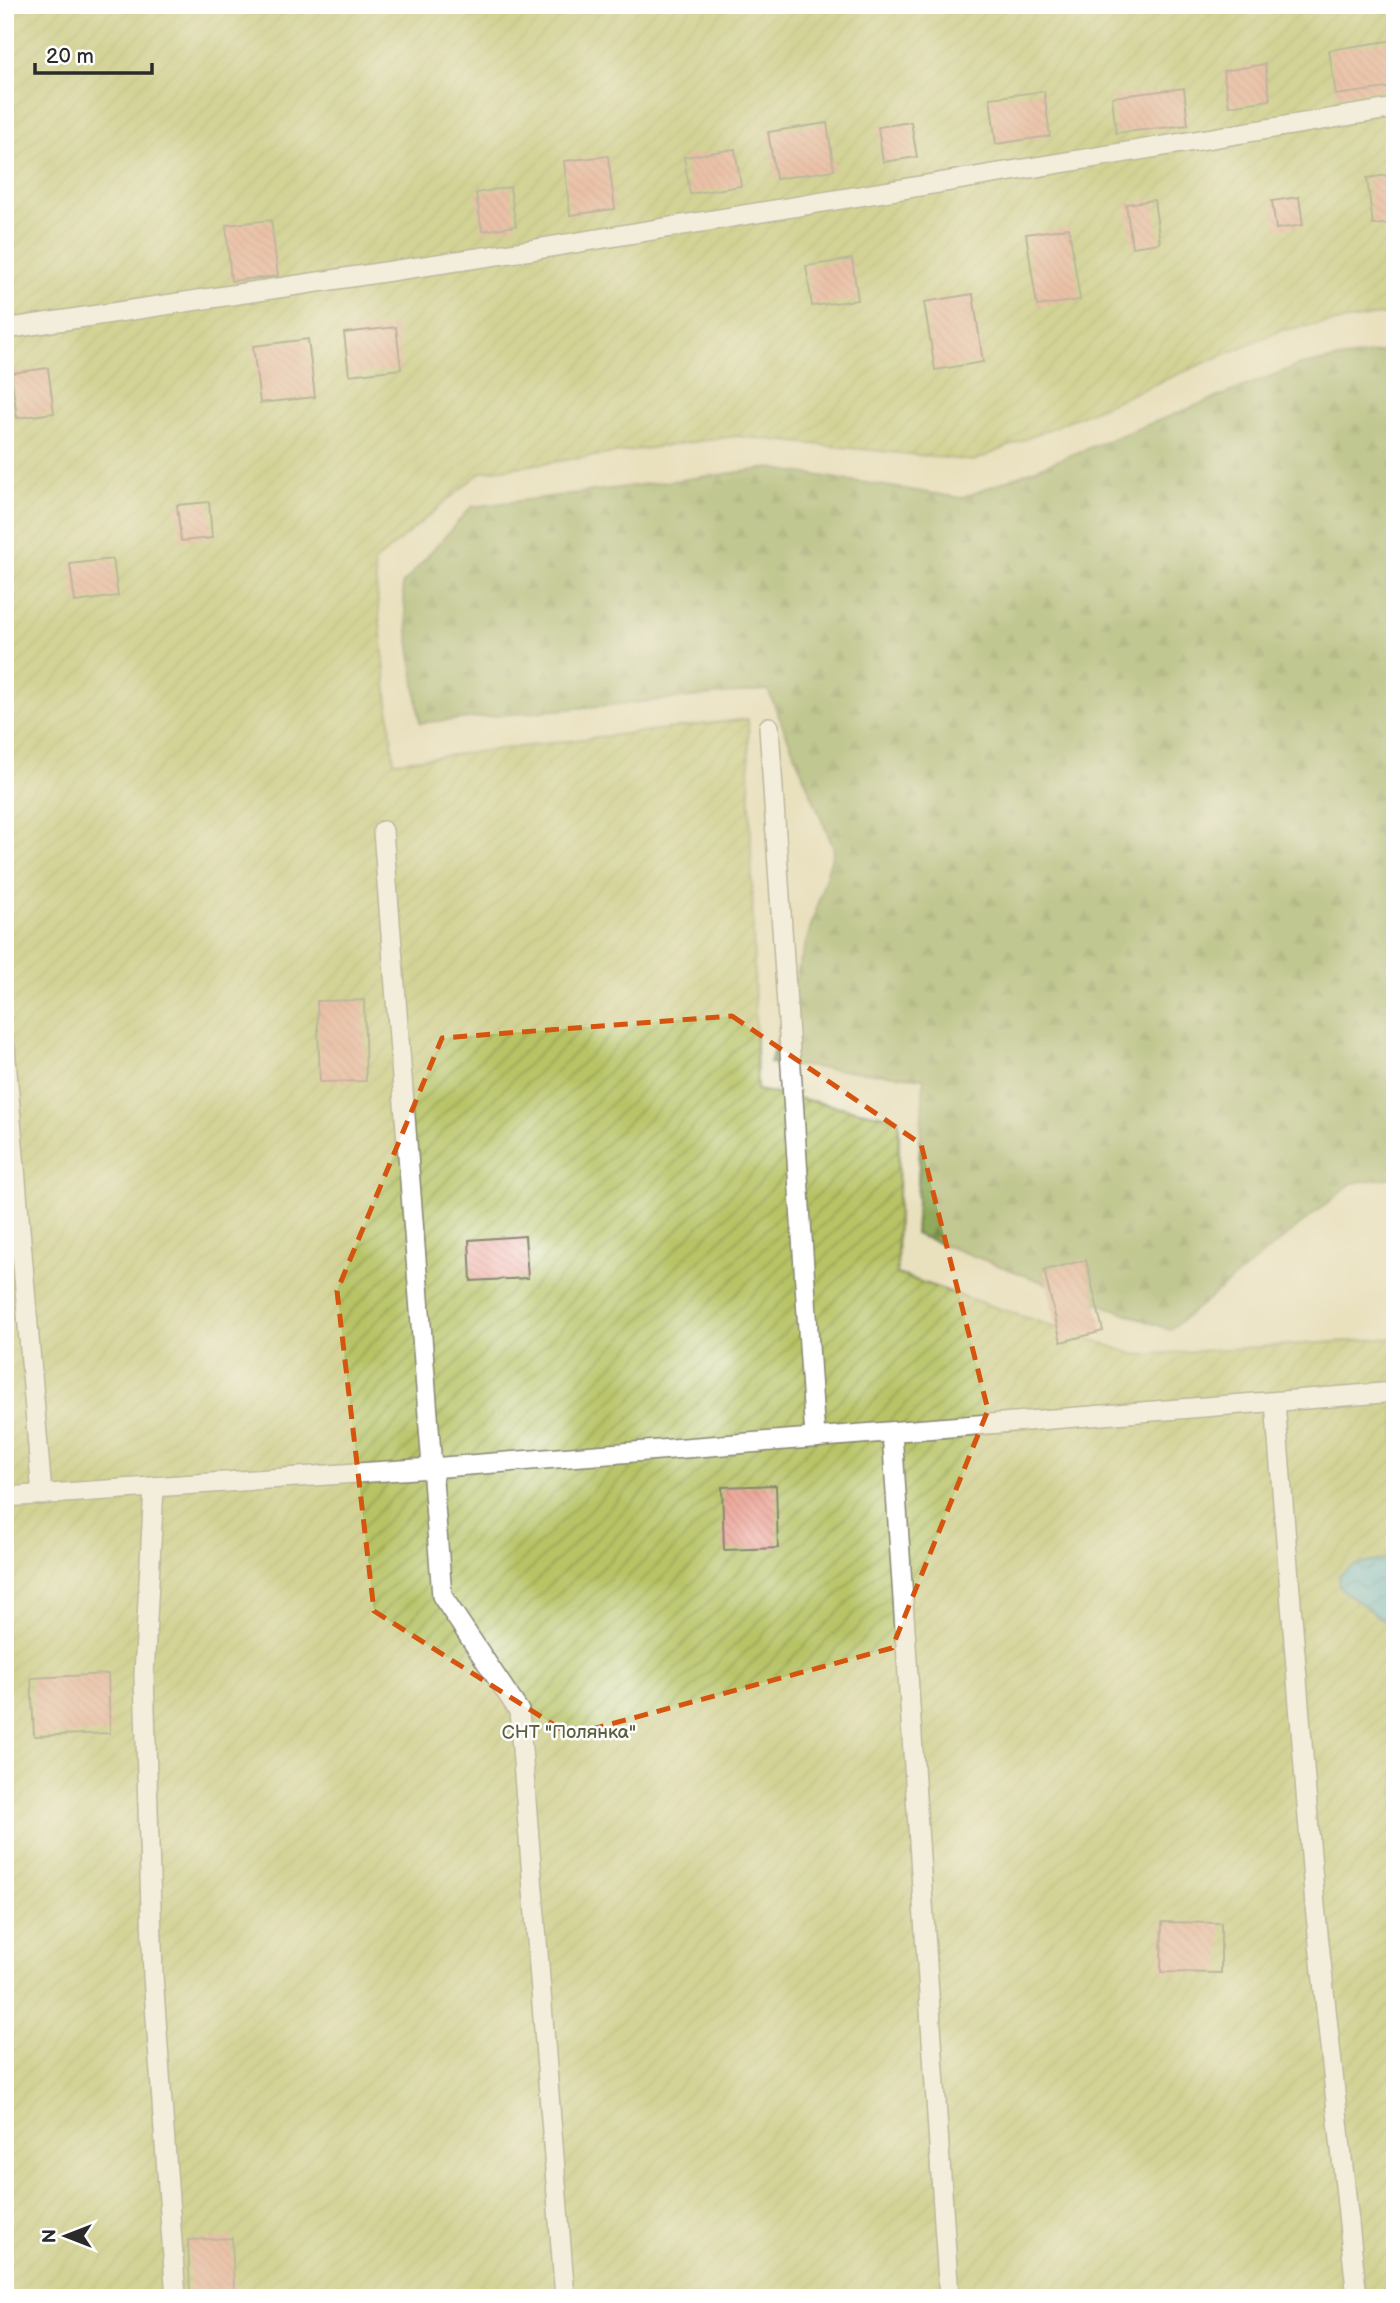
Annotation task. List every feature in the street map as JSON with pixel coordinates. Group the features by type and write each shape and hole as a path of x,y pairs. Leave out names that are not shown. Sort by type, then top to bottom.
{"lane":[{"path":"5,329 531,250 1395,108"},
{"path":"769,727 815,1438"},
{"path":"383,831 442,1597 519,1711 565,2298"},
{"path":"5,1047 42,1494"},
{"path":"5,1497 431,1468 1395,1392"},
{"path":"1275,1402 1315,1906 1357,2298"},
{"path":"892,1432 949,2298"},
{"path":"154,1487 144,1675 153,1976 177,2298"}],"highlighted area":[{"path":"732,1016 921,1144 988,1410 892,1648 570,1735 374,1611 337,1291 442,1038"}],"green space":[{"name":"СНТ \"Полянка\"","path":"5,5 1395,5 1395,313 1282,330 974,461 736,436 481,472 374,562 394,762 748,719 757,1090 899,1119 897,1274 1137,1355 1395,1338 1395,2298 5,2298"},
{"path":"1395,350 1395,1177 1352,1183 1170,1330 915,1234 924,1078 770,1063 834,849 768,690 420,723 402,585 471,507 770,468 962,498 1299,365"}],"water":[{"path":"1395,1557 1395,1624 1383,1620 1339,1587 1339,1575 1353,1566"}],"building":[{"path":"1395,40 1395,87 1336,95 1329,50"},
{"path":"1265,64 1270,100 1229,106 1223,71"},
{"path":"1184,88 1188,125 1116,133 1112,97"},
{"path":"1044,91 1050,136 996,144 990,98"},
{"path":"911,122 917,157 883,162 878,127"},
{"path":"827,123 834,170 776,179 768,132"},
{"path":"735,149 741,186 690,194 684,157"},
{"path":"608,156 615,209 570,215 564,161"},
{"path":"1395,174 1395,223 1373,225 1367,178"},
{"path":"510,187 516,226 482,231 476,193"},
{"path":"1299,197 1303,225 1276,229 1272,201"},
{"path":"1154,200 1160,243 1132,247 1126,204"},
{"path":"271,220 278,276 231,281 226,225"},
{"path":"1069,228 1080,300 1037,306 1026,234"},
{"path":"852,259 858,300 812,306 806,266"},
{"path":"973,294 983,362 935,370 924,302"},
{"path":"396,327 401,369 349,375 344,333"},
{"path":"308,339 315,397 260,403 253,346"},
{"path":"48,368 54,413 17,418 11,373"},
{"path":"209,502 212,538 181,541 177,505"},
{"path":"113,559 118,596 75,602 70,564"},
{"path":"364,1000 366,1081 320,1082 317,1001"},
{"path":"525,1236 528,1278 471,1281 469,1240"},
{"path":"1086,1260 1103,1331 1061,1342 1044,1270"},
{"path":"776,1485 778,1548 724,1550 722,1487"},
{"path":"108,1674 110,1733 34,1736 31,1678"},
{"path":"1162,1922 1221,1923 1221,1973 1161,1972"},
{"path":"232,2238 234,2290 190,2292 188,2240"}]}
